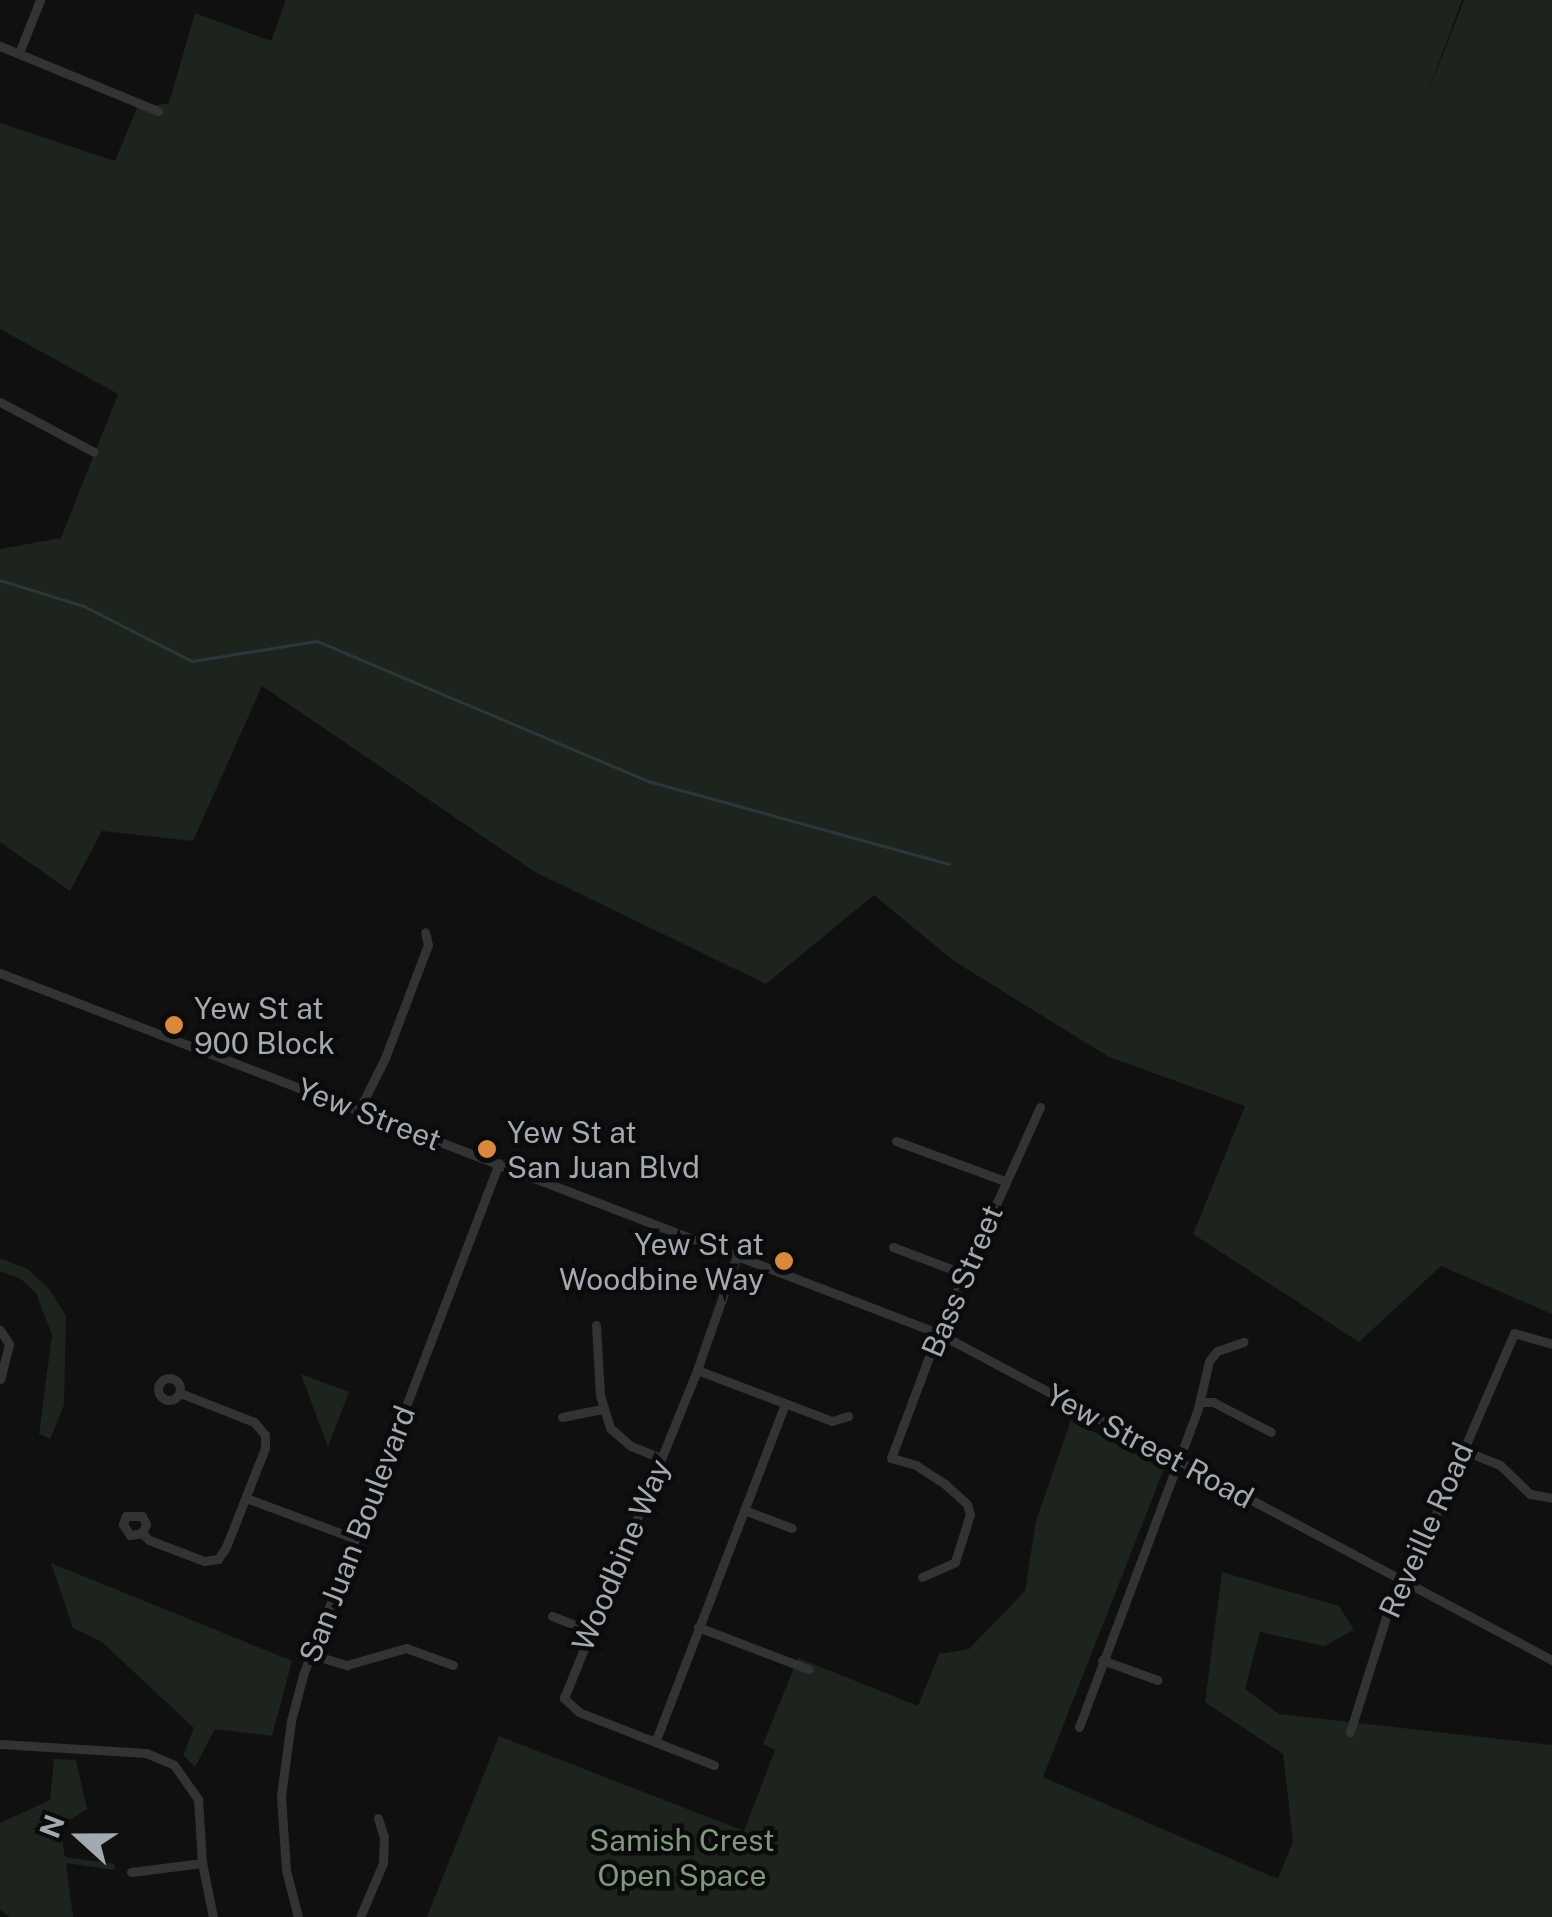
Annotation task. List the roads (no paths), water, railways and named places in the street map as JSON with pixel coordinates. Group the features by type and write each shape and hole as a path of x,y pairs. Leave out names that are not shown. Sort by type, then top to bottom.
{"street":[{"path":"19,53 40,0"},
{"path":"0,46 158,111"},
{"path":"0,402 94,452"},
{"path":"359,1110 385,1058 428,945 426,932"},
{"name":"Yew Street","path":"0,973 737,1256"},
{"name":"Bass Street","path":"922,1577 955,1562 970,1514 966,1504 945,1484 916,1465 891,1458 938,1333 1040,1107"},
{"path":"896,1141 1005,1181"},
{"name":"San Juan Boulevard","path":"298,1917 286,1870 281,1796 291,1720 310,1654 499,1164"},
{"path":"893,1247 967,1276"},
{"name":"Yew Street Road","path":"737,1256 938,1333 1552,1660"},
{"name":"Woodbine Way","path":"714,1764 566,1704 565,1690 697,1370 737,1256"},
{"path":"596,1326 602,1409 610,1428 623,1441 661,1458"},
{"path":"0,1330 9,1344 0,1379"},
{"name":"Reveille Road","path":"1350,1732 1383,1624 1406,1583 1514,1333 1552,1344"},
{"path":"1079,1727 1200,1402 1209,1361 1218,1351 1242,1342"},
{"path":"697,1370 832,1421 848,1416"},
{"path":"142,1533 149,1540 204,1560 218,1558 265,1448 263,1430 254,1422 180,1393"},
{"path":"1200,1402 1213,1402 1271,1432"},
{"path":"656,1740 785,1404"},
{"path":"562,1417 602,1409"},
{"path":"1462,1450 1500,1465 1530,1494 1552,1498"},
{"path":"246,1498 356,1540"},
{"path":"744,1510 792,1528"},
{"path":"552,1616 590,1631"},
{"path":"698,1628 808,1669"},
{"path":"310,1654 347,1665 406,1648 453,1665"},
{"path":"1102,1660 1158,1680"},
{"path":"0,1744 138,1752 163,1758 182,1772 198,1799 202,1863 213,1917"},
{"path":"360,1917 383,1863 384,1837 378,1818"},
{"path":"131,1872 202,1863"}],"waterway":[{"path":"0,580 84,606 192,661 317,641 648,781 949,864"}],"place":[{"name":"Yew St at 900 Block","path":"174,1025"},
{"name":"Yew St at San Juan Blvd","path":"487,1149"},
{"name":"Yew St at Woodbine Way","path":"784,1261"}],"park label":[{"name":"Samish Crest Open Space","path":"682,1857"}]}
